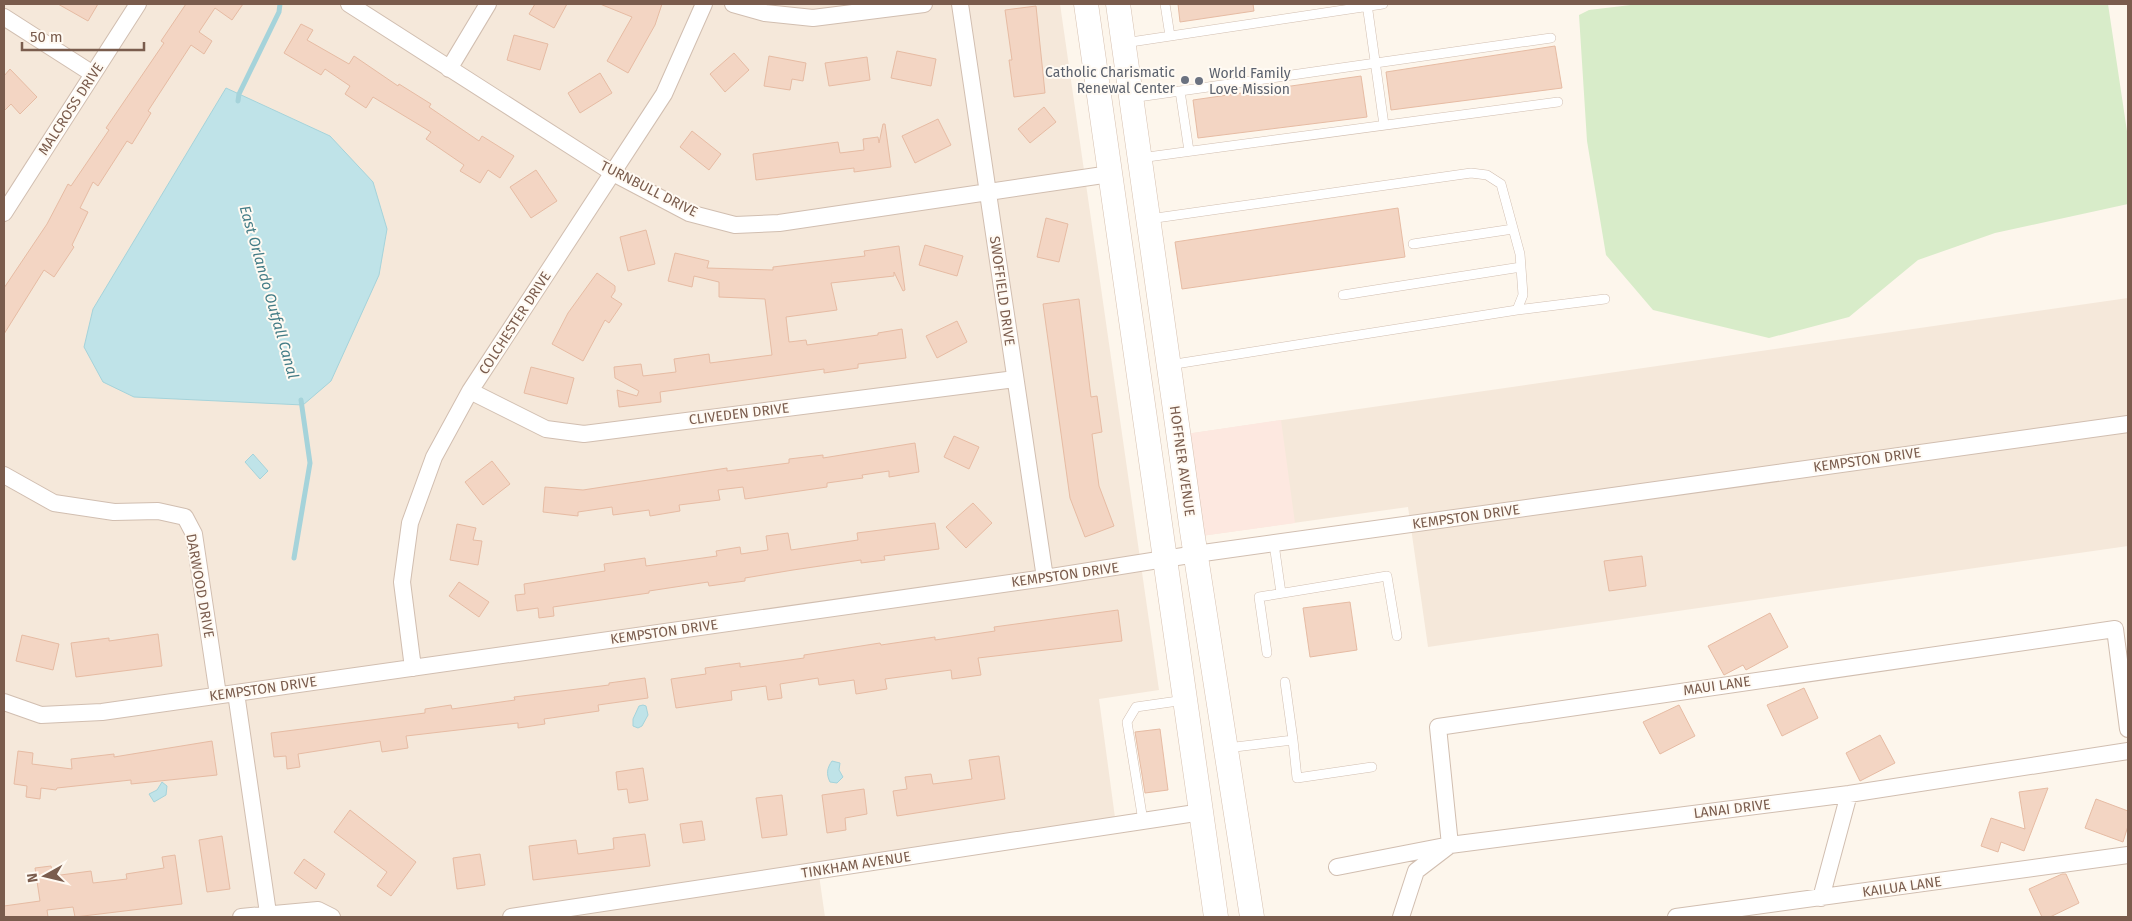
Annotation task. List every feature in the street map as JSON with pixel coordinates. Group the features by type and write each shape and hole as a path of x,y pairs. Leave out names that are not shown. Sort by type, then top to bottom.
{"main road":[{"path":"1086,4 1216,917"},
{"path":"1094,4 1098,11 1123,185 1133,201 1148,213"},
{"name":"HOFFNER AVENUE","path":"1118,4 1168,365 1252,917"},
{"path":"1202,812 1221,874 1228,917"}],"street":[{"name":"MALCROSS DRIVE","path":"4,213 138,4"},
{"name":"TURNBULL DRIVE","path":"349,4 613,173 689,213 734,224 779,223 1110,174"},
{"path":"449,69 488,4"},
{"name":"COLCHESTER DRIVE","path":"412,668 402,582 410,523 434,457 470,391 664,94 704,4"},
{"path":"732,4 764,13 814,18 924,4"},
{"name":"SWOFFIELD DRIVE","path":"960,4 1045,578"},
{"path":"4,16 94,74"},
{"name":"CLIVEDEN DRIVE","path":"470,391 546,428 584,434 1015,379"},
{"name":"KEMPSTON DRIVE","path":"4,702 41,715 102,712 1045,578 1196,554 2128,424"},
{"name":"DARWOOD DRIVE","path":"4,475 54,503 114,512 158,510 185,517 194,534 218,696"},
{"name":"MAUI LANE","path":"1450,845 1438,727 2115,629 2128,730"},
{"path":"236,693 268,913"},
{"name":"LANAI DRIVE","path":"1337,867 1450,845 1849,794 2128,751"},
{"path":"1821,898 1849,794"},
{"name":"TINKHAM AVENUE","path":"511,917 1202,812"},
{"path":"1401,917 1416,871 1450,845"},
{"name":"KAILUA LANE","path":"1676,917 1764,912 1821,898 2128,855"},
{"path":"241,917 268,913 318,910 332,917"}],"lane":[{"path":"1165,4 1170,36"},
{"path":"1123,43 1383,4"},
{"path":"1367,5 1384,125"},
{"path":"1131,98 1551,38"},
{"path":"1180,91 1188,151"},
{"path":"1140,158 1558,102"},
{"path":"1148,213 1471,173 1487,175 1501,184 1513,229 1521,267 1523,295 1517,310"},
{"path":"1412,244 1513,229"},
{"path":"1343,295 1521,267"},
{"path":"1168,365 1605,298"},
{"path":"1274,544 1281,593"},
{"path":"1267,653 1259,597 1387,576 1397,636"},
{"path":"1285,682 1297,778 1372,767"},
{"path":"1143,821 1127,722 1136,707 1186,700"},
{"path":"1227,748 1293,740"}],"shaded area":[{"path":"4,4 1060,4 1159,690 1099,699 1116,825 818,868 825,917 4,917"},
{"path":"2128,298 2128,546 1428,647 1408,507 1201,536 1186,434"},
{"path":"1281,420 1295,523 1201,536 1186,434"}],"green space":[{"path":"1639,4 2108,4 2128,138 2128,204 1995,233 1918,260 1849,317 1769,338 1653,310 1606,255 1587,141 1579,15 1589,10"}],"water":[{"path":"226,88 330,136 373,182 387,229 379,275 331,381 303,405 134,397 103,382 84,347 93,309"},
{"path":"253,454 268,471 260,479 245,462"},
{"path":"639,706 646,706 648,715 642,726 638,728 633,726 633,719"},
{"path":"832,761 840,763 839,770 843,777 837,783 830,782 828,776 828,769"},
{"path":"162,782 167,786 166,795 154,802 149,794 157,790"}],"building":[{"path":"58,4 98,4 88,21"},
{"path":"186,4 243,4 232,20 215,8 199,32 212,41 204,54 191,45 148,111 151,113 132,144 127,141 98,186 93,182 80,208 88,212 72,245 74,247 54,277 44,270 4,334 4,288 47,224 68,184 71,186 109,130 106,128 164,43 161,41"},
{"path":"535,4 567,4 554,28 529,14"},
{"path":"600,4 662,4 655,25 628,73 607,61 632,17"},
{"path":"1178,4 1253,4 1254,11 1180,22"},
{"path":"1036,6 1045,93 1014,97 1009,60 1012,60 1005,10"},
{"path":"301,24 313,30 307,40 349,64 354,56 398,86 399,84 431,104 429,107 479,141 482,136 514,156 500,178 488,170 480,183 460,171 464,165 426,139 431,132 373,97 366,108 345,94 350,86 325,69 321,75 284,53"},
{"path":"514,35 548,44 540,70 507,60"},
{"path":"1555,46 1562,88 1391,110 1386,72"},
{"path":"897,51 936,59 931,86 891,78"},
{"path":"734,53 749,70 725,92 710,74"},
{"path":"769,56 806,63 803,81 792,79 790,90 764,86"},
{"path":"867,57 870,80 829,86 825,63"},
{"path":"10,69 37,97 20,114 11,104 4,111 4,76"},
{"path":"600,73 612,93 580,113 568,93"},
{"path":"1361,76 1367,117 1198,138 1193,100"},
{"path":"1044,107 1056,122 1030,143 1018,129"},
{"path":"938,119 951,145 915,163 902,136"},
{"path":"883,124 885,124 891,167 854,172 854,168 756,180 753,154 838,142 840,153 864,150 863,139 878,137 879,143"},
{"path":"692,131 721,154 709,170 680,147"},
{"path":"536,170 557,201 531,218 510,187"},
{"path":"1398,208 1405,257 1182,289 1175,242"},
{"path":"1046,218 1068,224 1059,262 1037,257"},
{"path":"646,230 655,264 628,271 620,237"},
{"path":"925,245 963,256 957,276 919,265"},
{"path":"899,246 905,290 903,291 894,272 894,276 831,283 837,310 786,317 789,342 806,340 807,345 878,335 878,333 902,329 906,358 858,364 858,368 824,373 824,369 660,392 661,402 619,407 617,390 637,396 639,391 615,378 614,367 641,364 643,376 676,372 674,359 709,354 710,363 772,355 765,299 719,297 719,282 694,276 692,287 668,281 675,253 709,261 707,268 773,270 773,267 865,256 864,251"},
{"path":"597,273 615,286 615,291 611,297 622,304 609,323 605,320 583,361 552,344 568,313"},
{"path":"1079,299 1091,397 1097,396 1102,432 1092,434 1099,486 1114,526 1085,537 1070,498 1043,304"},
{"path":"957,321 967,342 937,358 926,336"},
{"path":"531,367 574,378 567,404 524,393"},
{"path":"954,436 979,447 969,469 944,457"},
{"path":"915,443 919,472 889,477 889,471 862,475 863,478 827,483 827,487 745,499 743,487 718,490 720,500 679,505 680,511 650,516 649,510 613,515 612,507 578,512 578,516 543,512 545,487 583,490 727,468 727,471 789,463 789,459 823,455 823,458"},
{"path":"492,461 510,484 483,505 465,482"},
{"path":"973,503 992,523 966,548 946,527"},
{"path":"935,523 939,549 884,556 885,560 861,563 861,560 745,578 745,581 709,586 708,582 553,607 554,616 539,618 538,608 517,611 515,595 525,594 524,584 605,571 604,564 645,558 646,566 717,556 716,551 740,547 741,554 768,550 766,536 788,533 791,550 858,540 857,533"},
{"path":"457,524 476,528 473,540 482,541 478,565 450,560"},
{"path":"1642,556 1646,586 1609,591 1604,561"},
{"path":"459,582 489,602 479,617 449,596"},
{"path":"1350,602 1357,650 1310,657 1303,608"},
{"path":"1118,610 1122,641 978,658 981,675 952,679 951,670 885,679 887,689 856,694 854,680 819,685 818,678 780,684 782,698 768,700 766,686 731,691 732,700 676,708 671,679 706,674 705,668 740,663 740,667 804,658 804,655 880,643 881,645 935,637 935,640 995,631 994,627"},
{"path":"1770,613 1788,647 1746,670 1743,665 1724,675 1708,646"},
{"path":"158,634 162,666 76,677 71,643 109,638 109,641"},
{"path":"22,635 59,644 53,670 16,661"},
{"path":"645,678 648,698 598,705 599,711 544,719 545,724 518,728 518,723 406,736 408,748 382,752 380,741 298,754 300,767 287,769 286,756 274,757 271,733 425,713 425,709 451,705 452,709 515,700 514,697 609,685 609,683"},
{"path":"1804,688 1818,718 1782,736 1767,705"},
{"path":"1679,705 1695,736 1660,754 1643,722"},
{"path":"1160,729 1168,790 1145,793 1135,732"},
{"path":"1880,735 1895,763 1860,781 1846,753"},
{"path":"212,741 217,775 131,784 131,780 57,788 56,790 41,788 40,799 26,797 27,786 14,784 18,751 33,753 32,764 72,769 71,759 114,754 114,757"},
{"path":"999,756 1005,799 897,816 893,791 907,789 905,777 931,774 933,784 972,779 969,760"},
{"path":"643,768 648,800 629,803 627,789 618,790 616,772"},
{"path":"2048,788 2024,851 2001,842 1998,852 1981,846 1991,818 2025,829 2019,792"},
{"path":"864,789 867,814 845,818 846,830 827,833 822,795"},
{"path":"782,795 787,835 762,838 756,798"},
{"path":"2096,799 2128,811 2128,826 2123,842 2085,828"},
{"path":"350,810 416,862 391,896 377,886 387,872 334,832"},
{"path":"702,821 705,840 683,843 680,824"},
{"path":"645,834 650,866 533,880 529,846 576,840 578,854 614,849 613,838"},
{"path":"222,836 230,889 207,892 199,840"},
{"path":"480,854 485,885 457,889 453,858"},
{"path":"175,855 182,904 75,917 73,907 47,910 48,917 4,917 4,906 40,901 35,868 51,866 53,876 91,871 93,883 127,879 126,874 164,868 162,857"},
{"path":"304,859 325,874 316,889 294,873"},
{"path":"2062,874 2066,874 2079,903 2050,917 2042,917 2029,889"}],"waterway":[{"name":"East Orlando Outfall Canal","path":"238,101 239,94 279,12 280,4"},
{"name":"East Orlando Outfall Canal","path":"294,558 310,463 301,400"}],"place":[{"name":"Catholic Charismatic Renewal Center","path":"1185,80"},
{"name":"World Family Love Mission","path":"1199,81"}]}
